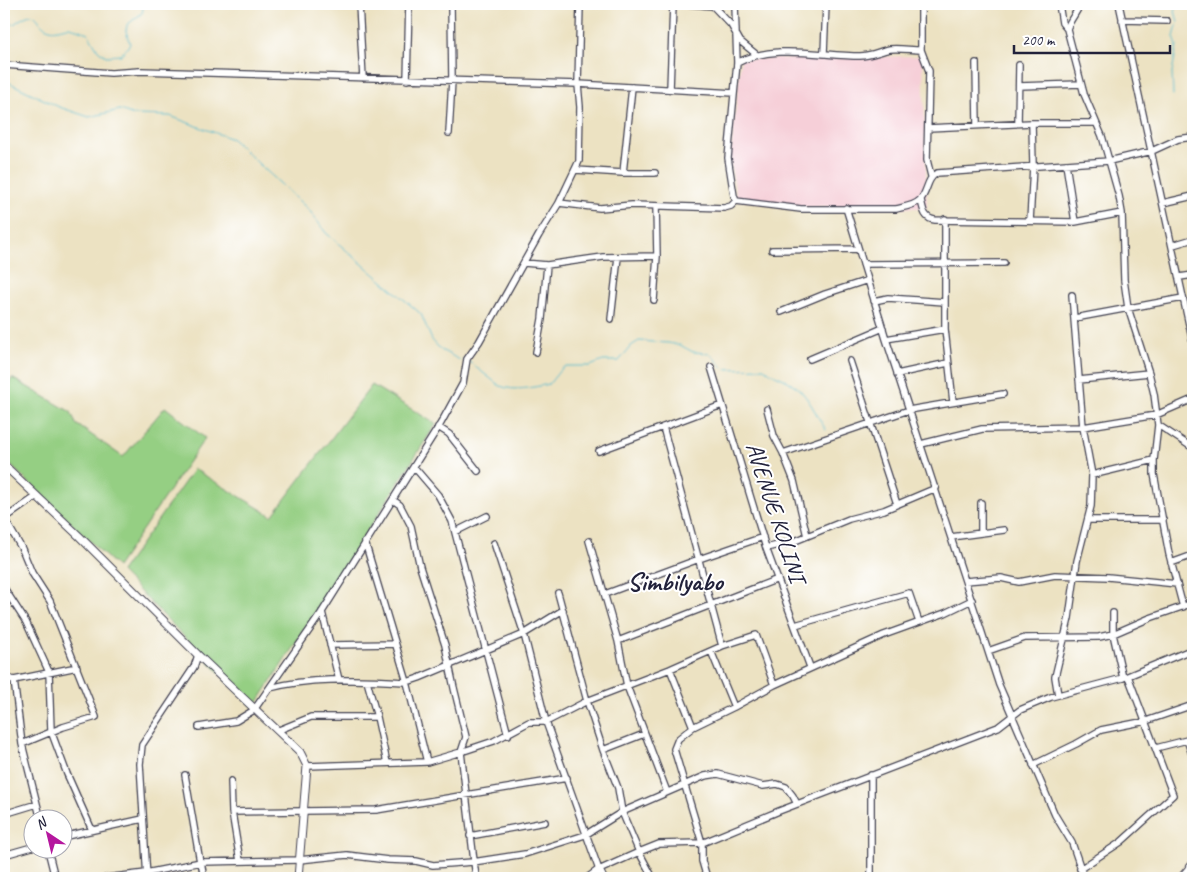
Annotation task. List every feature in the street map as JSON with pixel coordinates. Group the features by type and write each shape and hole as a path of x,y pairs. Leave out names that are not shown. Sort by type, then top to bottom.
{"street":[{"path":"359,4 362,78"},
{"path":"408,80 409,4"},
{"path":"449,133 452,80 450,4"},
{"path":"199,727 236,721 254,710 269,689 322,612 414,467 463,383 467,359 479,342 560,203 579,161 580,4"},
{"path":"670,89 673,4"},
{"path":"688,4 713,5 731,25 740,41 757,55"},
{"path":"735,4 737,62 728,158 736,201"},
{"path":"824,53 826,4"},
{"path":"736,201 801,209 896,209 911,206 921,200 931,176 928,160 929,71 921,50 921,4"},
{"path":"1059,4 1062,23 1067,29 1081,84 1109,161 1122,213 1124,280 1128,308 1149,373 1158,425 1154,474 1171,563 1183,607"},
{"path":"1067,29 1080,4"},
{"path":"1119,4 1193,339"},
{"path":"1122,20 1167,21"},
{"path":"737,62 757,55 785,52 862,56 892,49 921,50"},
{"path":"976,63 977,126"},
{"path":"4,65 110,73 140,71 578,84 734,93"},
{"path":"1018,124 1019,65"},
{"path":"1019,86 1081,84"},
{"path":"623,173 632,87"},
{"path":"4,107 6,115 4,128"},
{"path":"928,128 1032,123 1096,123"},
{"path":"1030,221 1033,166 1032,123"},
{"path":"931,176 937,173 1109,161 1152,151 1178,139 1193,137"},
{"path":"1066,164 1075,222"},
{"path":"576,170 655,173"},
{"path":"1163,203 1193,196"},
{"path":"921,200 925,216 930,220 1075,222 1122,213"},
{"path":"560,203 600,208 632,205 724,208 731,206 736,201"},
{"path":"654,300 657,256 656,206"},
{"path":"846,208 886,339 999,685 1055,815 1072,844 1084,878"},
{"path":"945,220 946,329 953,402"},
{"path":"1173,245 1193,238"},
{"path":"772,250 858,249"},
{"path":"524,263 547,265 603,257 657,256"},
{"path":"610,319 618,257"},
{"path":"863,264 1004,263"},
{"path":"536,352 542,319 547,265"},
{"path":"1180,277 1193,275"},
{"path":"781,312 825,294 868,280"},
{"path":"1058,695 1055,677 1069,616 1074,576 1091,506 1092,475 1083,427 1072,295"},
{"path":"874,301 888,298 945,302"},
{"path":"1074,318 1183,298"},
{"path":"810,359 883,328"},
{"path":"886,339 946,329"},
{"path":"850,361 898,504"},
{"path":"898,374 948,364"},
{"name":"AVENUE KOLINI","path":"711,367 766,548 810,667"},
{"path":"1079,380 1149,373"},
{"path":"783,453 910,410 1003,394"},
{"path":"921,444 982,429 1083,427 1156,415 1193,400"},
{"path":"599,451 722,405"},
{"path":"767,409 774,436 794,480 807,536"},
{"path":"1158,425 1193,448"},
{"path":"438,426 449,434 478,471"},
{"path":"663,427 722,646"},
{"path":"1092,475 1154,460"},
{"path":"4,465 79,536 254,710 279,730 300,752 307,766 298,878"},
{"path":"414,467 438,495 452,522 508,735"},
{"path":"766,548 795,541 849,519 884,510 936,488"},
{"path":"22,744 51,731 96,717 50,601 32,573 22,549 4,518 37,496"},
{"path":"393,500 400,505 411,526 420,567 445,645 466,737 461,752 476,878"},
{"path":"981,533 982,503"},
{"path":"1193,511 1193,549"},
{"path":"455,532 488,516"},
{"path":"1088,520 1163,520"},
{"path":"951,537 1004,530"},
{"path":"605,594 763,537"},
{"path":"589,541 618,641 627,686 667,792"},
{"path":"365,542 407,682 427,762"},
{"path":"494,543 524,634 546,722 567,778 585,835 603,878"},
{"path":"1171,563 1193,555"},
{"path":"965,581 1000,578 1019,582 1055,575 1108,577 1176,584"},
{"path":"618,641 778,579"},
{"path":"4,588 26,622 49,672 51,731 67,774 92,830"},
{"path":"558,593 587,701 618,788 622,812 639,852 653,878"},
{"path":"796,625 909,593 919,622"},
{"path":"707,878 702,861 702,843 674,749 678,739 693,727 810,667 903,627 945,613 972,600"},
{"path":"988,651 1025,638 1099,637 1112,634 1193,603"},
{"path":"269,689 286,684 321,680 407,682 450,666 524,634 563,610"},
{"path":"322,612 339,680"},
{"path":"1080,869 1121,842 1174,794 1146,721 1125,677 1112,634 1113,613"},
{"path":"307,766 427,762 494,741 529,722 546,722 587,701 670,669 722,646 756,635 774,685"},
{"path":"330,645 395,644"},
{"path":"588,878 599,870 659,844 702,843 871,775 998,727 1020,710 1058,695 1125,677 1193,649"},
{"path":"711,651 734,707"},
{"path":"147,876 140,764 142,745 194,667 198,655"},
{"path":"4,677 14,680 77,667"},
{"path":"670,669 693,727"},
{"path":"14,680 22,744 38,810"},
{"path":"366,681 377,717 386,763"},
{"path":"1033,765 1101,730 1146,721 1193,704"},
{"path":"279,730 311,717 377,717"},
{"path":"603,750 644,734"},
{"path":"1156,748 1187,740 1193,757"},
{"path":"106,878 147,876 200,862 299,860 347,855 416,861 433,865 473,862 525,854 585,835 622,812 705,776 718,774 763,786 777,784 786,787 797,804"},
{"path":"870,878 871,775"},
{"path":"185,776 204,878"},
{"path":"232,812 376,810 567,778"},
{"path":"231,781 232,812 240,861"},
{"path":"4,814 37,804"},
{"path":"72,834 143,819"},
{"path":"470,836 545,822"},
{"path":"4,855 22,850"},
{"path":"50,860 55,878"},
{"path":"1181,878 1193,864"},
{"path":"1187,871 1193,878"}],"shaded area":[{"path":"923,56 927,208 804,207 737,200 730,160 741,59"}],"green space":[{"path":"12,378 71,412 76,424 123,457 165,407 205,438 117,567 4,459 4,393"},
{"path":"372,385 436,424 254,708 121,572 194,469 272,516"}],"waterway":[{"path":"4,23 14,24 29,15 33,15 41,24 50,29 69,27 88,33 98,50 106,56 121,55 130,44 126,31 127,25 142,13 144,4"},
{"path":"1173,95 1172,72 1177,46 1174,37 1178,22 1175,11 1178,4"},
{"path":"4,80 59,107 89,117 120,110 134,115 170,116 232,139 309,210 326,233 421,314 432,340 441,350 460,360 465,359"},
{"path":"468,361 500,386 512,389 549,384 561,369 566,366 590,366 603,361 619,361 631,346 639,341 680,345 693,352 709,353 725,369 764,368 788,381 802,392 826,430"}],"district":[{"name":"Simbilyabo","path":"675,581"}]}
